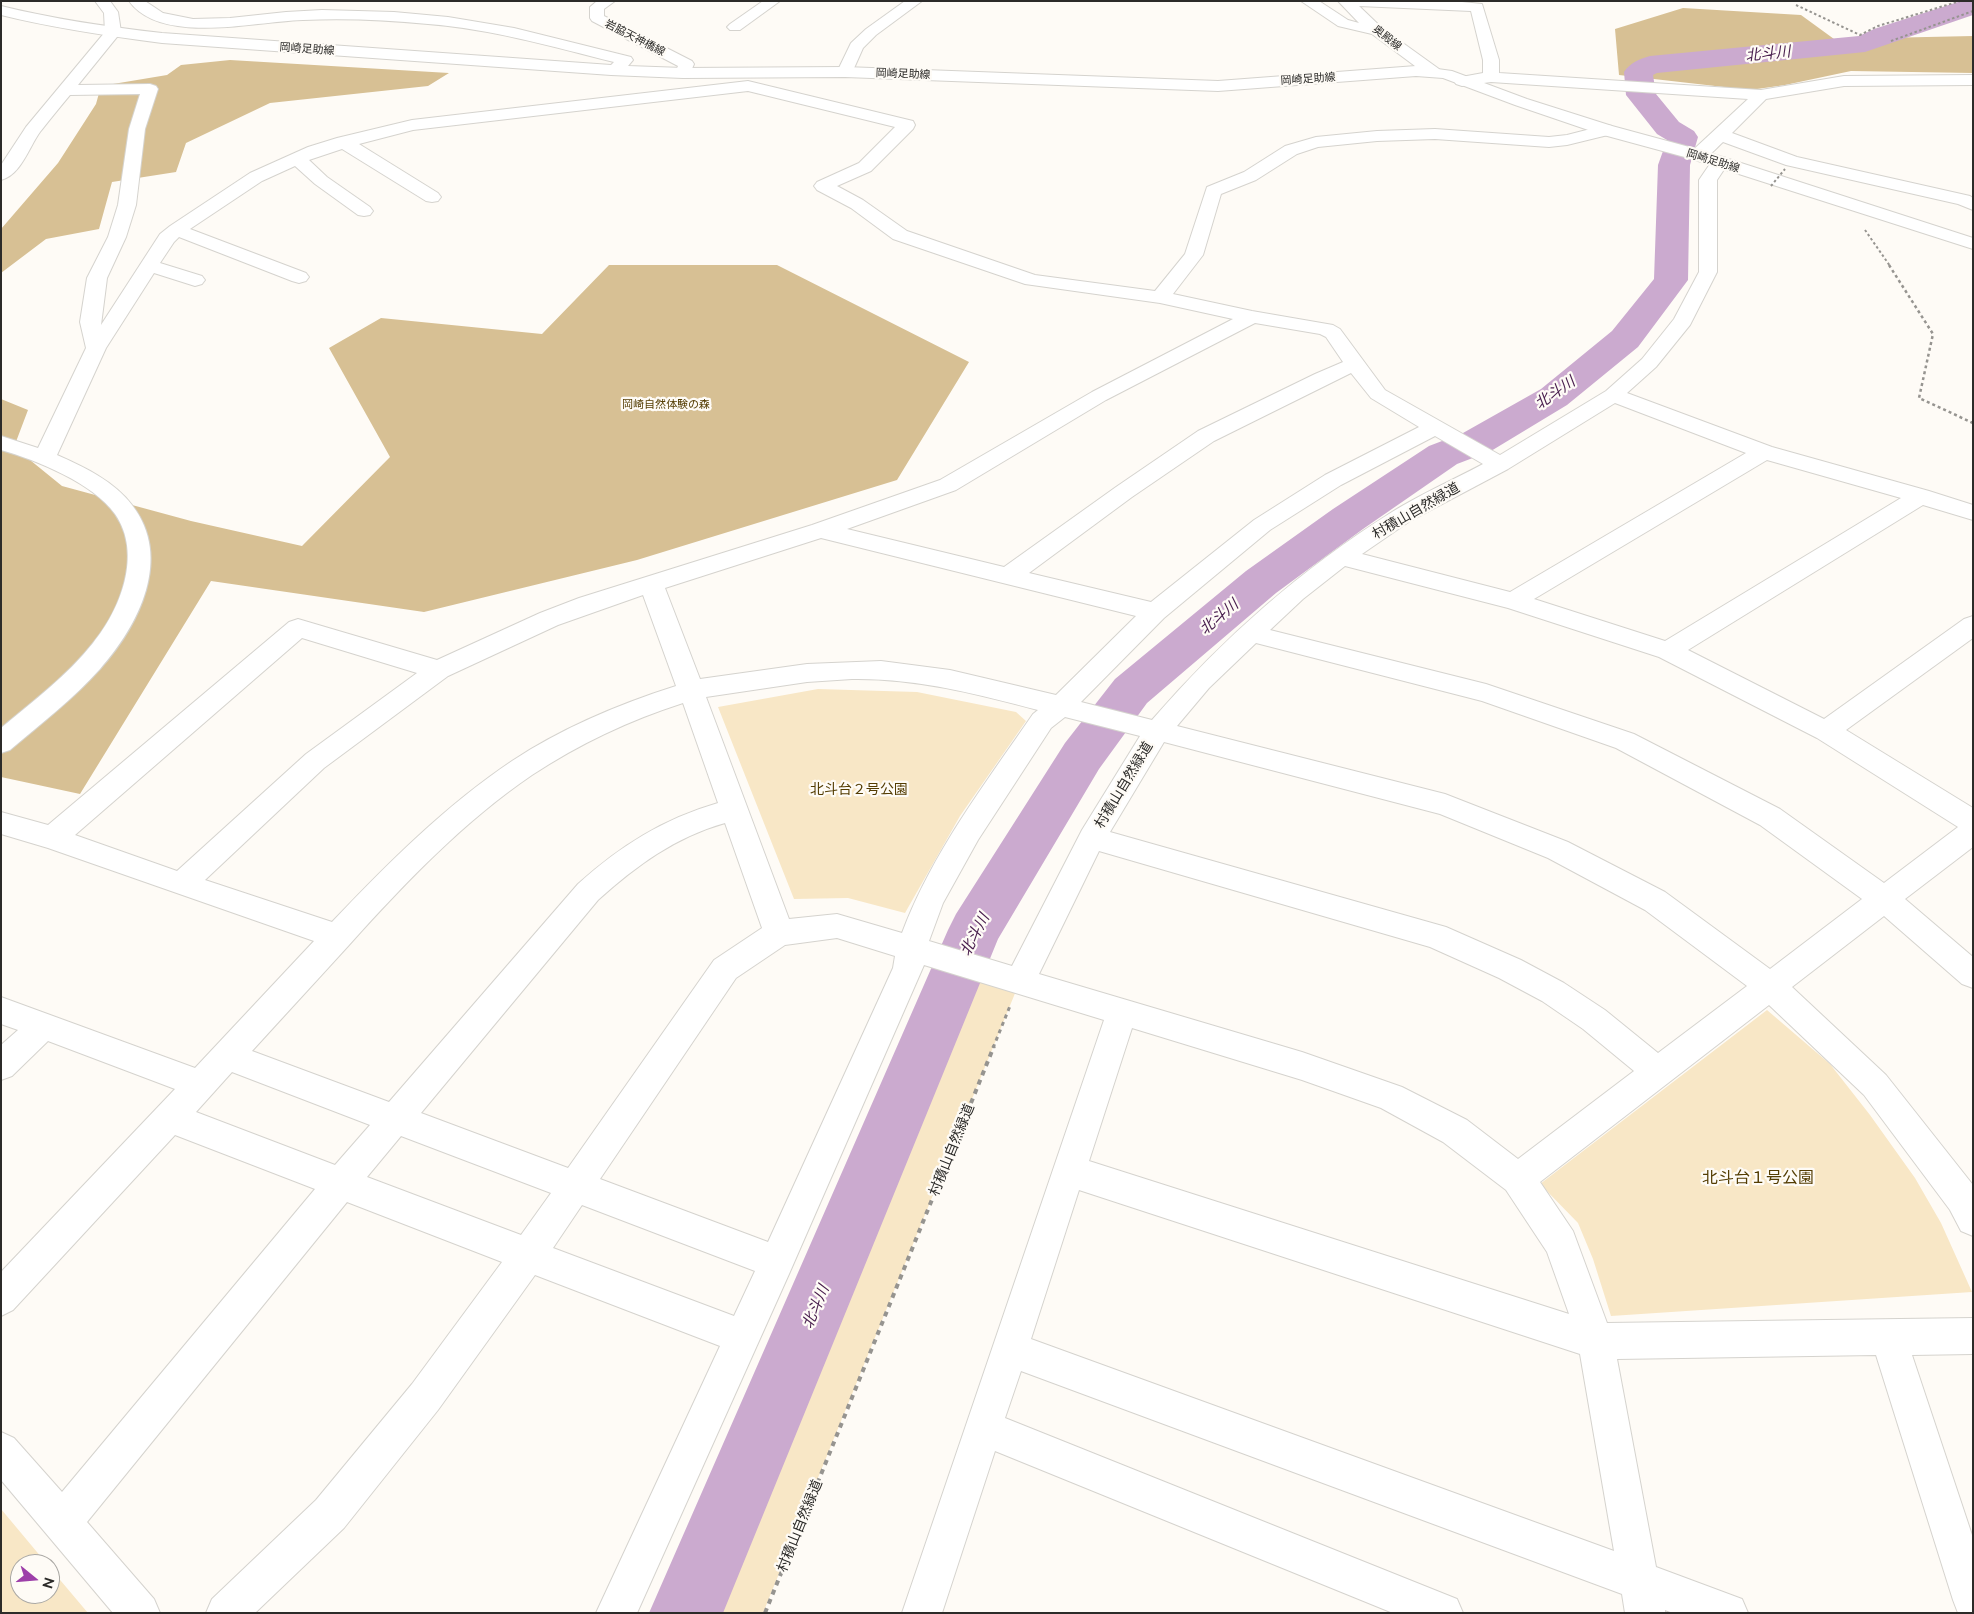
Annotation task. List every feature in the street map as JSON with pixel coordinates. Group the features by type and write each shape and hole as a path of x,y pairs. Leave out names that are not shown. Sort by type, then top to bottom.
{"street":[{"path":"1,175 11,164 32,131 113,32 111,12 102,1"},
{"path":"136,1 156,16 176,21 202,23 303,15 364,16 448,21 492,28 625,60 615,70"},
{"name":"岩脇天神橋線","path":"608,1 597,7 597,18 686,64 683,73"},
{"path":"735,27 773,1"},
{"path":"888,1 911,4"},
{"path":"1308,1 1343,23 1377,31"},
{"path":"1346,2 1450,3 1474,6 1478,9 1491,60 1491,77"},
{"name":"奥殿線","path":"1346,2 1377,31 1433,72"},
{"path":"845,72 856,46 871,32 911,4"},
{"name":"岡崎足助線","path":"1,10 33,18 113,32 172,39 615,70 683,73 845,72 1218,86 1416,71 1433,72 1606,130 1720,162 1973,244"},
{"path":"748,86 756,81 761,73"},
{"path":"1462,81 1491,77 1761,96 1844,81 1973,80"},
{"path":"44,459 96,348 167,238 176,230 256,177 298,158 343,142 412,125 748,86 907,125 865,167 823,186 857,204 900,235 1032,280 1160,297 1252,317 1326,329 1333,333 1378,394 1494,460"},
{"path":"66,90 150,89 137,129 128,204 117,237 98,278 90,322 96,348"},
{"path":"1685,152 1721,135 1761,96"},
{"path":"1160,297 1194,255 1212,191 1250,176 1291,150 1316,142 1377,136 1435,134 1549,142 1567,140 1606,130"},
{"path":"1721,135 1792,161 1970,198"},
{"path":"343,142 432,197"},
{"path":"298,158 307,169 325,184 364,211"},
{"name":"村積山自然緑道","path":"1011,978 1092,838 1148,729 1249,633 1294,593 1341,557 1402,516 1494,460 1613,395 1648,363 1683,321 1708,272 1708,180 1720,162"},
{"path":"176,230 299,278"},
{"path":"149,266 195,280"},
{"path":"182,884 315,761 439,670 549,619 820,530 948,485 1099,396 1252,317"},
{"path":"1007,577 1124,492 1206,436 1322,378 1356,364"},
{"path":"1613,395 1764,452 1922,496 1973,513"},
{"path":"616,1613 777,1262 908,968 921,952 928,900 968,832 1042,721 1068,709 1155,612 1262,525 1333,480 1442,431"},
{"path":"1,443 20,448 73,472 106,492 123,509 135,529 140,552 137,583 127,610 102,649 64,688 1,742"},
{"path":"1514,601 1764,452"},
{"path":"1668,650 1922,496"},
{"path":"820,530 1155,612"},
{"path":"1341,557 1514,601 1668,650 1826,731 1973,822"},
{"path":"651,584 692,690 732,810 779,933"},
{"path":"1826,731 1973,625"},
{"path":"52,838 298,628 439,670"},
{"path":"1249,633 1486,693 1625,741 1770,817 1883,898 1973,975"},
{"path":"1,1298 172,1118 200,1084 338,937 432,840 498,785 558,746 604,723 692,690 812,673 879,670 915,673 960,681 1446,805 1558,850 1655,901 1770,984 1875,1085 1962,1198 1973,1219"},
{"path":"62,1522 341,1184 588,892 618,866 660,837 683,826 732,810"},
{"path":"1,824 52,838 338,937"},
{"path":"1518,1179 1770,984 1973,831"},
{"path":"1092,838 1436,936 1472,951 1554,992 1657,1071"},
{"path":"226,1613 330,1514 426,1397 528,1255 725,969 779,933 837,926 1302,1066 1391,1097 1455,1131 1518,1179 1561,1243 1596,1341 1642,1596"},
{"path":"1,1010 200,1084"},
{"path":"922,1613 1122,1012"},
{"path":"1,1066 43,1026"},
{"path":"227,1056 777,1262"},
{"path":"172,1118 742,1337"},
{"path":"1069,1171 1596,1341 1889,1339 1973,1336"},
{"path":"1889,1339 1973,1600"},
{"path":"1009,1349 1642,1596 1728,1613"},
{"path":"983,1428 1443,1613"},
{"path":"1,1451 140,1613"}],"path":[{"path":"1796,5 1860,35 1878,26 1960,1"},
{"path":"1890,41 1973,11"},
{"path":"1771,186 1785,169"},
{"path":"1842,202 1877,244 1934,334 1919,398 1973,423"},
{"name":"村積山自然緑道","path":"765,1613 1011,978"}],"green space":[{"path":"1683,8 1801,15 1834,39 1973,36 1973,73 1851,71 1785,85 1750,90 1619,75 1615,29"},
{"path":"230,60 449,73 428,86 270,103 186,143 176,172 112,182 99,229 46,239 1,273 1,229 58,163 96,104 101,86 167,75 181,65"},
{"name":"岡崎自然体験の森","path":"609,265 777,265 969,362 897,480 637,560 424,612 211,581 80,794 1,777 1,399 28,410 14,447 62,486 191,521 302,546 390,457 329,348 381,318 542,334"},
{"name":"北斗台２号公園","path":"818,689 917,692 1016,712 1026,721 960,816 905,913 848,898 794,899 718,707"},
{"path":"972,967 1020,981 763,1613 693,1613"},
{"name":"北斗台１号公園","path":"1767,1010 1830,1064 1870,1115 1915,1178 1941,1223 1972,1292 1611,1316 1593,1259 1578,1223 1540,1184"},
{"path":"1,1509 39,1554 10,1554 10,1604 60,1604 60,1580 88,1613 1,1613"}],"waterway":[{"name":"北斗川","path":"686,1613 975,930 1082,756 1131,691 1261,582 1348,519 1443,455 1477,442 1554,397 1625,339 1671,280 1674,165 1683,137 1668,128 1641,95 1638,72 1650,65 1865,44 1884,35 1973,6"}]}
